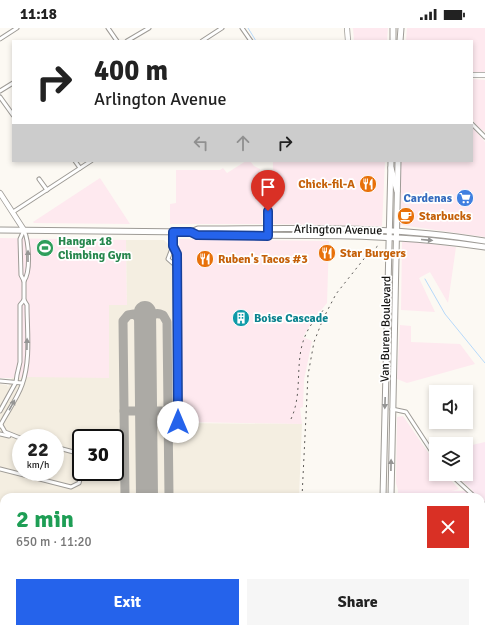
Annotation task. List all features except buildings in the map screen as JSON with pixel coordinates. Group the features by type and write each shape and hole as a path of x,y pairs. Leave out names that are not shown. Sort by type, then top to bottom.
{"main road":[{"path":"393,28 393,40"},
{"path":"400,40 401,28"},
{"name":"Van Buren Boulevard","path":"383,493 390,162"},
{"path":"395,162 398,167"},
{"name":"Van Buren Boulevard","path":"391,493 398,162"},
{"path":"390,167 393,172 394,184 398,191"},
{"name":"Arlington Avenue","path":"0,230 191,232 198,229 388,230 423,232 485,241"},
{"name":"Arlington Avenue","path":"191,232 197,235 397,238 485,246"}],"street":[{"path":"0,39 17,28"},
{"path":"108,28 116,40"},
{"path":"129,40 149,28"},
{"path":"204,40 222,28"},
{"path":"242,28 250,40"},
{"path":"347,28 348,40"},
{"path":"473,75 485,75"},
{"path":"0,91 12,84"},
{"path":"0,97 12,114"},
{"path":"473,125 485,137"},
{"path":"76,162 80,168"},
{"path":"13,212 89,162"},
{"path":"265,176 268,186 268,236"},
{"path":"39,179 47,190"},
{"path":"0,193 24,230 28,239 28,276 24,281"},
{"path":"12,435 4,432 0,425 22,383 27,363 27,305 24,300 24,281 21,275 20,239 24,230"},
{"path":"173,232 173,246 168,259 177,267"},
{"path":"173,246 177,254 178,422"},
{"path":"0,411 16,382 20,362 20,305 24,300"},
{"path":"0,381 22,383"},
{"path":"392,409 406,412 429,447"},
{"path":"0,434 12,436"},
{"path":"0,469 71,487 77,485 79,481"},
{"path":"458,481 471,493"}],"shaded area":[{"path":"353,28 388,28 387,40 354,40"},
{"path":"407,28 485,28 485,73 473,73 473,40 406,40"},
{"path":"473,79 485,80 485,132 475,124 473,119"},
{"path":"473,128 485,142 485,237 400,225 401,162 473,162"},
{"path":"244,162 251,162 254,166 260,169 258,175 264,193 262,224 170,224 170,204 176,203 176,170 220,170 223,168 227,173"},
{"path":"273,162 385,162 382,226 272,224"},
{"path":"100,178 130,224 33,222"},
{"path":"0,238 126,240 127,305 109,306 109,378 0,378"},
{"path":"179,239 329,241 327,303 313,320 303,337 312,341 304,380 303,407 300,408 302,424 183,422"},
{"path":"126,240 164,240 171,247 166,257 175,271 176,423 302,424 299,493 0,493 0,384 7,385 8,387 12,378 27,377 109,378 109,305 127,305"},
{"path":"407,241 456,247 448,303 430,272 419,278 435,312 401,310 402,242"},
{"path":"400,325 411,326 411,342 460,344 475,364 407,383 397,379"},
{"path":"403,416 429,454 429,481 452,481 459,489 448,492 398,490 396,483 397,417"},
{"path":"485,442 485,493 398,493 398,490 473,491 462,481 473,481 473,445"}],"waterway":[{"path":"248,28 255,40"},
{"path":"425,279 445,314 485,363"}],"taxiway":[{"path":"125,493 123,321 128,315 134,314 145,324 155,314 163,315 167,322 169,493"},
{"path":"124,411 168,411"}],"runway":[{"path":"145,312 147,493"}],"railway":[{"path":"302,493 308,375 314,342 323,319 336,294 367,255 379,245"},
{"path":"291,419 297,397 300,353 303,342 310,326 324,309"}],"place":[{"name":"Chick-fil-A","path":"368,184"},
{"name":"Cardenas","path":"465,198"},
{"name":"Starbucks","path":"406,216"},
{"name":"Hangar 18 Climbing Gym","path":"45,248"},
{"name":"Star Burgers","path":"327,253"},
{"name":"Ruben's Tacos #3","path":"205,259"},
{"name":"Boise Cascade","path":"241,318"}],"route":[{"path":"178,422 177,254 173,246 173,232 191,232 197,235 268,236 268,211"}]}
